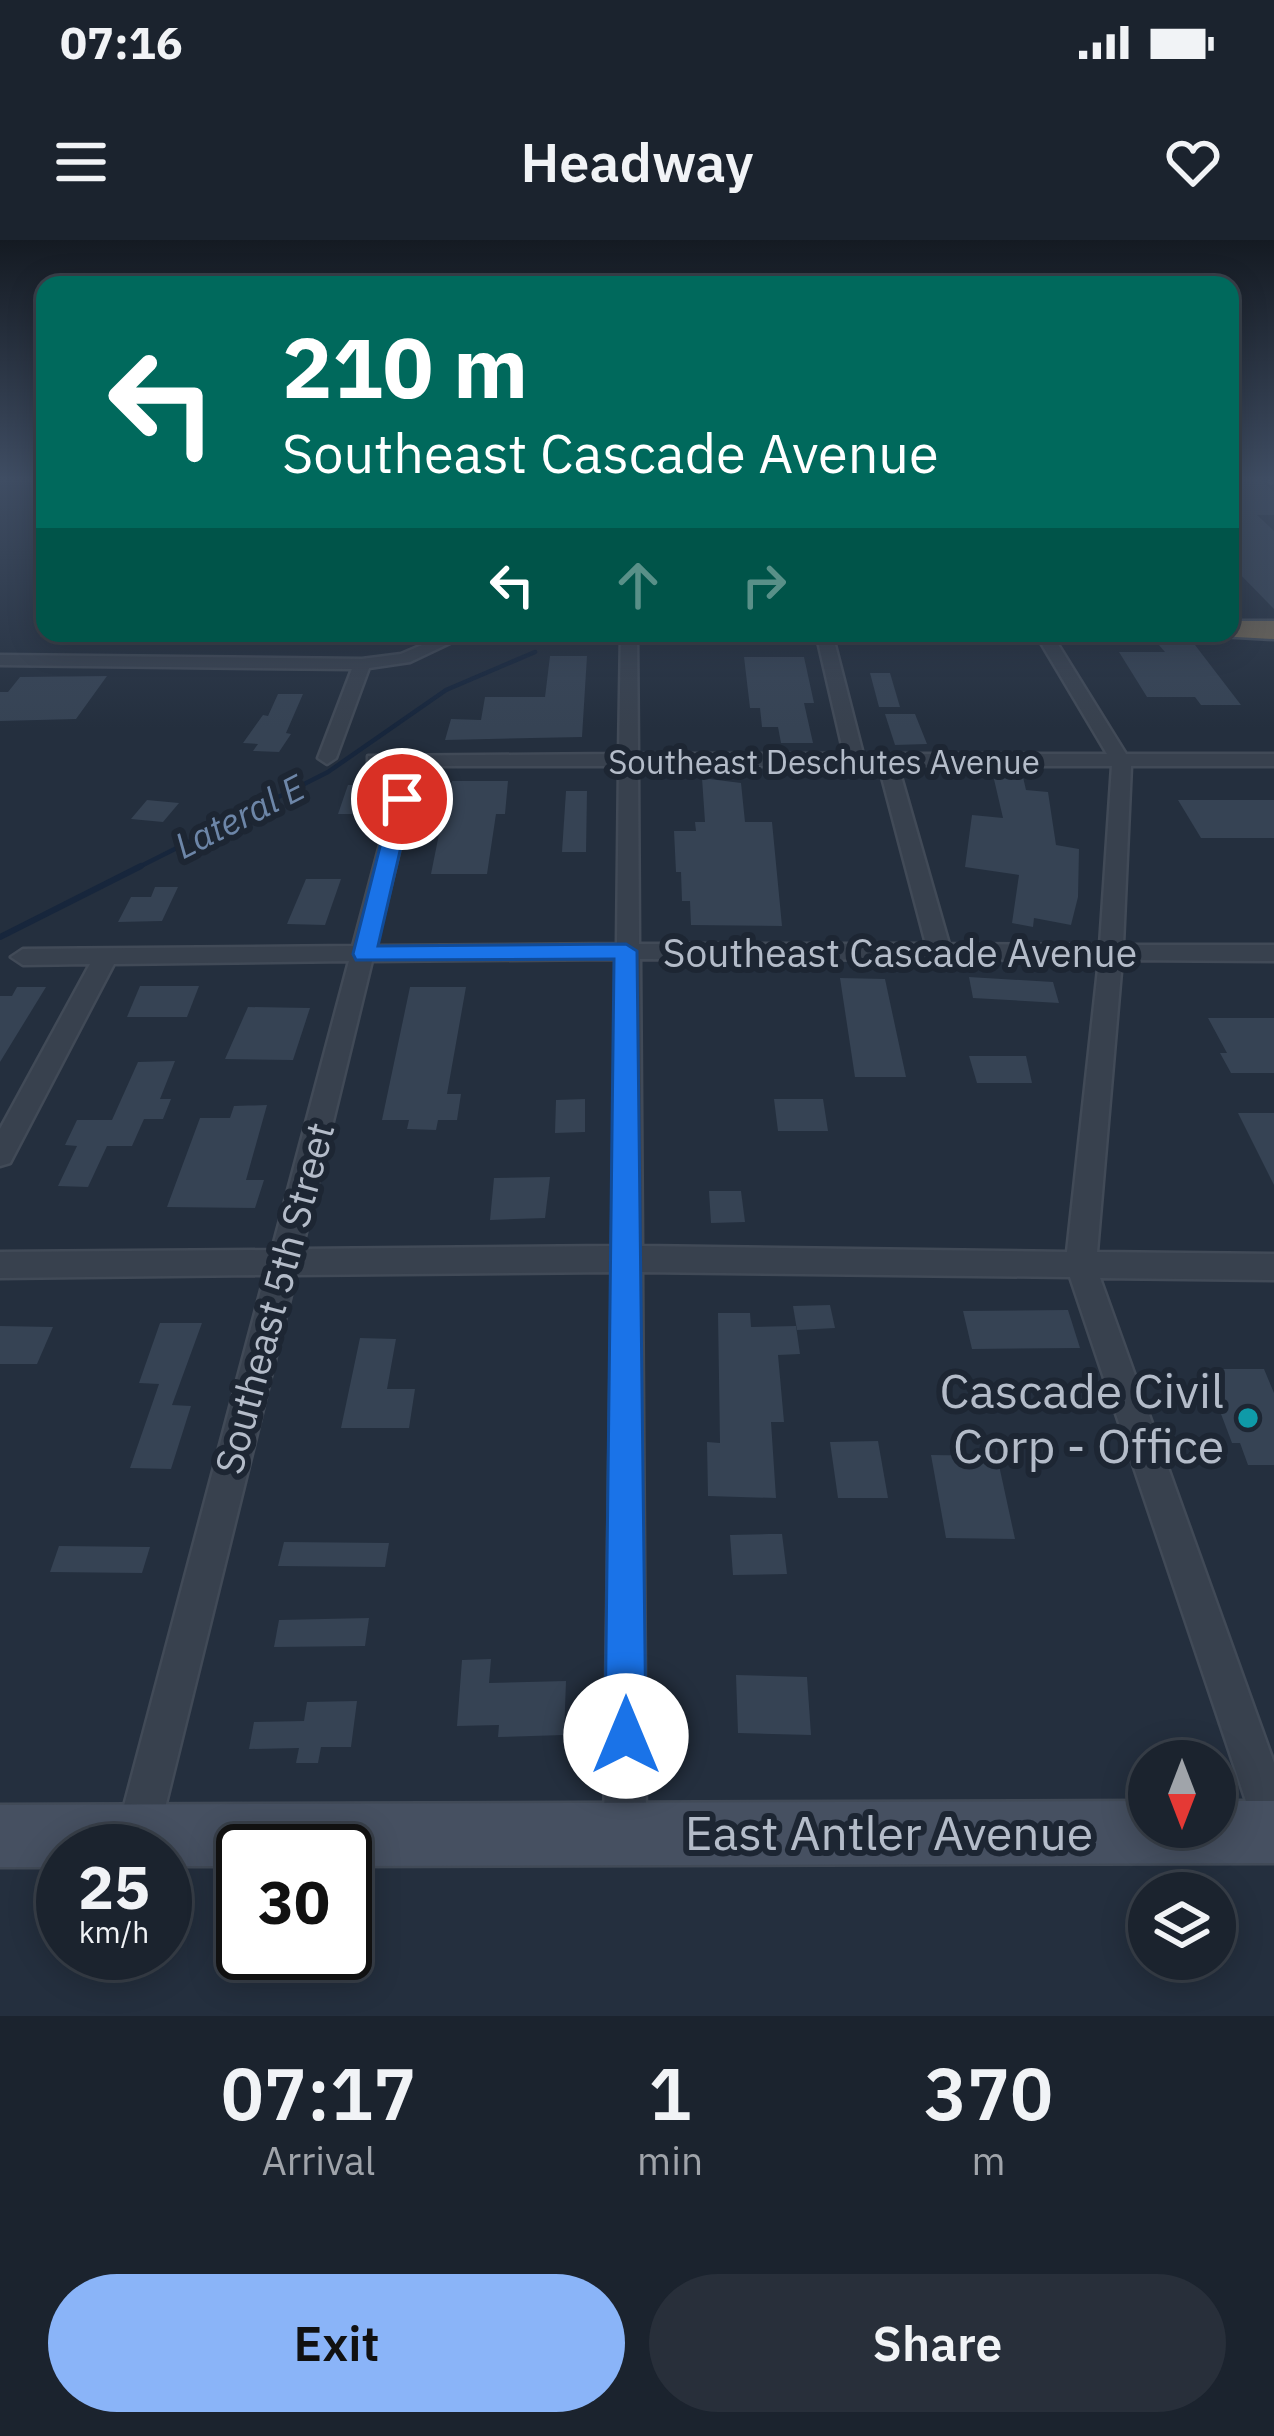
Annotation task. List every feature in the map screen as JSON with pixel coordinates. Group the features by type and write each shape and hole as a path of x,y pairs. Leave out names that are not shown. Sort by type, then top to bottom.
{"highway":[{"path":"1239,630 1274,630"}],"street":[{"path":"0,660 362,664 404,659 443,642"},
{"path":"626,1832 629,642"},
{"path":"826,642 855,760"},
{"path":"1048,642 1122,763 1111,952 1081,1266 1274,1822"},
{"path":"327,758 362,664"},
{"name":"Southeast Deschutes Avenue","path":"375,760 1274,760"},
{"name":"Southeast 5th Street","path":"139,1824 412,760"},
{"path":"887,760 940,951"},
{"name":"Southeast Cascade Avenue","path":"22,957 626,951 1274,953"},
{"path":"0,1155 106,956"},
{"path":"0,1265 626,1259 1274,1267"},
{"name":"East Antler Avenue","path":"192,1836 1274,1832"},
{"name":"East Antler Avenue","path":"0,1836 36,1836"}],"building":[{"path":"1239,563 1274,563 1274,609 1239,573"},
{"path":"1159,645 1195,645 1241,705 1201,705 1195,697 1147,697 1119,652 1165,652"},
{"path":"550,656 587,656 582,737 445,740 451,719 481,720 485,697 545,697"},
{"path":"744,657 804,657 814,703 804,703 813,743 781,743 778,727 762,727 760,708 750,708"},
{"path":"870,673 890,673 900,707 879,707"},
{"path":"107,676 76,719 0,721 0,692 8,692 20,677"},
{"path":"278,694 303,694 286,733 291,734 279,752 253,751 258,744 243,743 263,715 268,716"},
{"path":"885,714 915,714 927,744 895,745"},
{"path":"993,775 1023,777 1026,790 1048,792 1056,845 1079,849 1078,897 1071,925 1034,918 1033,927 1012,923 1019,875 965,867 972,815 1003,818"},
{"path":"702,778 741,783 745,822 772,822 782,926 691,925 690,901 682,901 681,872 676,872 674,831 696,831 695,822 705,822"},
{"path":"452,781 508,781 505,814 496,814 487,874 431,874 439,834 433,834"},
{"path":"348,785 375,785 367,814 338,814"},
{"path":"566,791 587,791 586,852 562,852"},
{"path":"147,800 179,803 163,822 131,819"},
{"path":"1178,800 1274,800 1274,838 1201,838"},
{"path":"306,879 341,879 325,925 287,924"},
{"path":"155,887 178,887 162,921 118,922 131,897 151,897"},
{"path":"969,977 1053,982 1059,1003 973,998"},
{"path":"840,978 885,979 906,1077 855,1077"},
{"path":"140,986 199,986 187,1017 127,1017"},
{"path":"17,987 46,987 0,1062 0,996 12,996"},
{"path":"410,987 466,987 447,1094 461,1094 457,1120 438,1120 436,1130 407,1129 409,1120 382,1120"},
{"path":"248,1007 310,1008 293,1060 225,1059"},
{"path":"1208,1018 1274,1018 1274,1073 1231,1073 1220,1053 1227,1053"},
{"path":"969,1056 1026,1056 1032,1083 977,1083"},
{"path":"175,1061 160,1099 171,1099 163,1119 144,1119 132,1146 107,1146 88,1187 58,1186 77,1146 65,1145 77,1120 112,1120 138,1062"},
{"path":"585,1099 585,1132 555,1133 556,1100"},
{"path":"774,1099 823,1099 828,1131 778,1131"},
{"path":"267,1105 246,1180 264,1180 255,1208 167,1207 200,1118 230,1118 234,1106"},
{"path":"1238,1113 1274,1113 1274,1185"},
{"path":"550,1177 545,1218 490,1220 494,1178"},
{"path":"709,1191 741,1191 745,1222 711,1223"},
{"path":"830,1305 835,1328 797,1330 793,1306"},
{"path":"1068,1310 1080,1348 972,1349 963,1311"},
{"path":"718,1313 750,1313 751,1327 796,1326 800,1354 778,1355 784,1422 771,1422 776,1498 708,1496 707,1442 720,1443"},
{"path":"160,1323 202,1323 172,1405 191,1406 171,1469 130,1468 159,1384 139,1383"},
{"path":"0,1326 53,1327 37,1364 0,1364"},
{"path":"360,1338 396,1339 387,1389 415,1389 409,1428 341,1428"},
{"name":"Cascade Civil Corp - Office","path":"1204,1369 1264,1369 1274,1393 1274,1465 1248,1465 1240,1443 1232,1443"},
{"path":"878,1441 888,1498 838,1498 830,1442"},
{"path":"931,1455 997,1456 1015,1539 946,1538"},
{"path":"782,1534 787,1574 733,1575 730,1535"},
{"path":"284,1542 389,1543 385,1567 278,1566"},
{"path":"59,1546 150,1547 142,1573 50,1572"},
{"path":"369,1618 365,1646 274,1647 279,1620"},
{"path":"491,1659 489,1683 566,1681 564,1735 498,1737 499,1725 457,1726 462,1660"},
{"path":"736,1675 807,1677 811,1735 738,1733"},
{"path":"357,1701 351,1747 321,1747 318,1763 296,1763 299,1748 249,1749 254,1722 304,1721 307,1702"}],"waterway":[{"name":"Lateral E","path":"135,869 328,772 446,690 535,652"},
{"name":"Lateral E","path":"0,937 141,866"}],"place":[{"name":"Cascade Civil Corp - Office","path":"1248,1418"}],"route":[{"path":"402,799 364,954 626,951 626,1736"}]}
